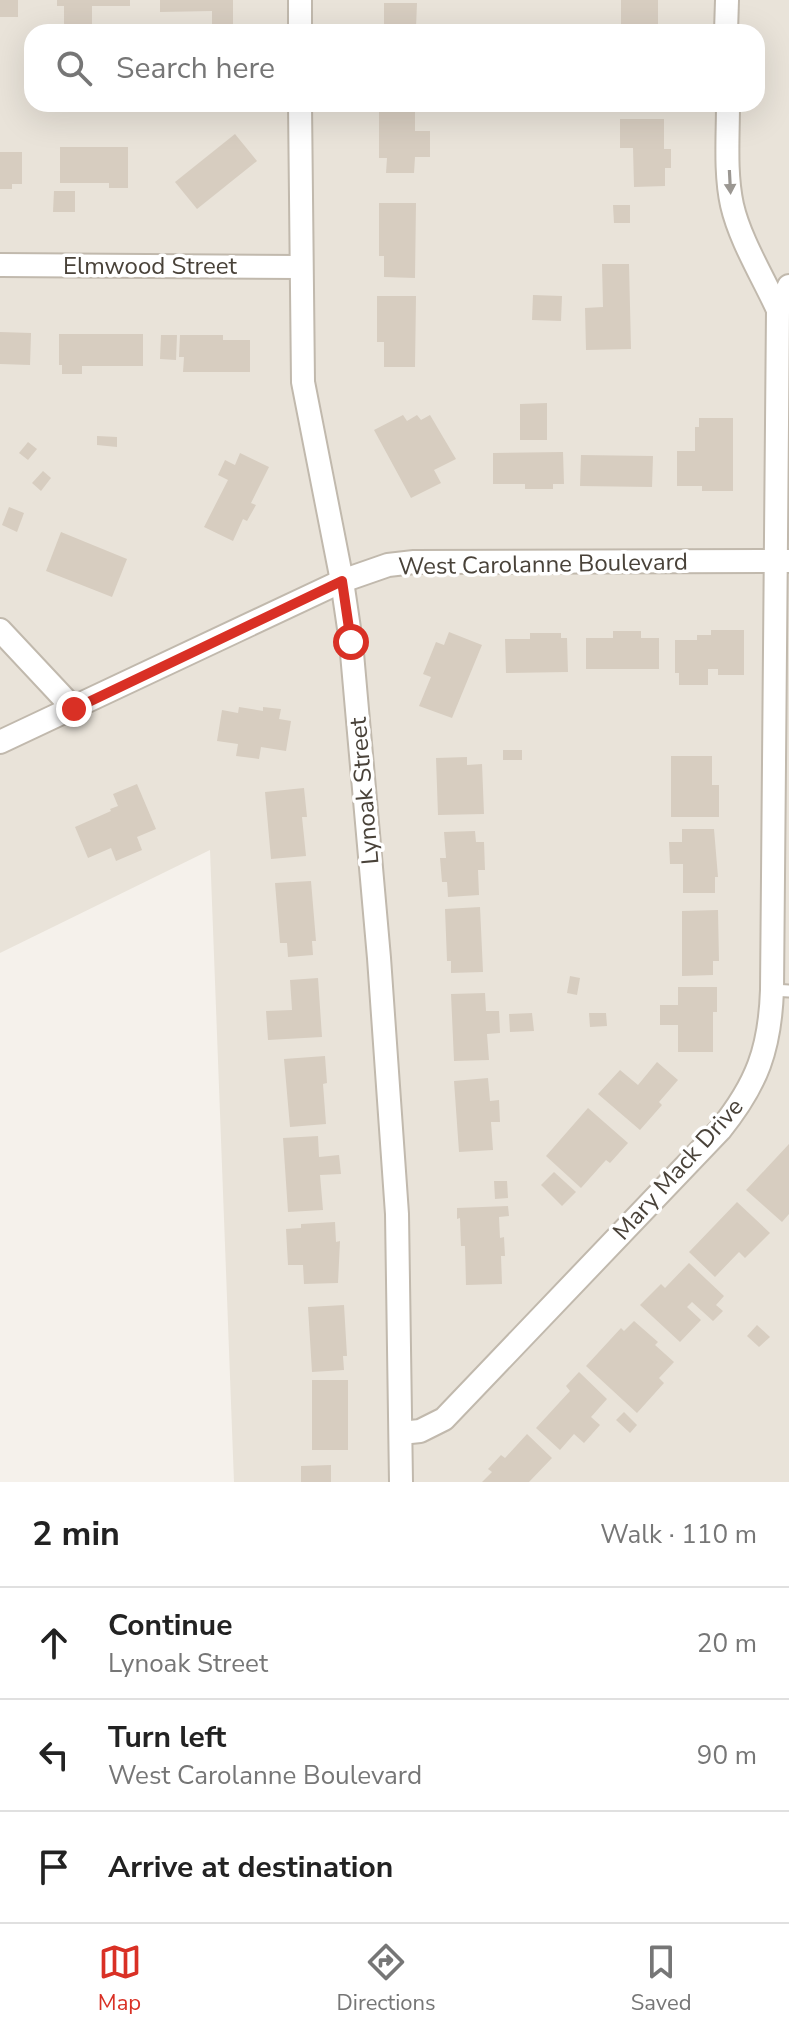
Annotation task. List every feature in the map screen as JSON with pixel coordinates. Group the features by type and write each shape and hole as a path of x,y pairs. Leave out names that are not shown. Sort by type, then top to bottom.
{"street":[{"path":"300,0 300,24"},
{"path":"726,24 727,0"},
{"name":"Lynoak Street","path":"300,112 301,358 305,403 342,581 351,642 367,816 397,1214 401,1482"},
{"path":"728,112 729,189 733,207 739,227 778,310"},
{"name":"Elmwood Street","path":"0,265 300,267"},
{"name":"Mary Mack Drive","path":"401,1433 420,1431 444,1419 720,1130 748,1092 763,1059 781,990 783,561 778,310 789,286"},
{"name":"West Carolanne Boulevard","path":"0,742 342,581 388,565 414,562 783,561"},
{"path":"0,630 74,709"}],"shaded area":[{"path":"0,0 789,0 789,1482 234,1482 210,850 0,953"}],"building":[{"path":"0,0 18,0 18,17 0,17"},
{"path":"57,0 130,0 130,6 92,6 92,24 64,24 64,6 57,6"},
{"path":"160,0 233,0 233,24 212,24 212,11 160,12"},
{"path":"621,0 658,0 658,24 621,24"},
{"path":"384,3 417,3 416,24 384,24"},
{"path":"379,112 415,112 415,131 430,131 430,157 415,157 414,173 386,173 387,158 379,158"},
{"path":"620,119 664,119 664,149 671,149 671,168 665,168 665,186 634,187 633,148 620,148"},
{"path":"235,134 257,161 197,209 175,182"},
{"path":"60,147 128,147 128,188 109,188 109,183 60,183"},
{"path":"0,152 22,152 22,184 12,184 12,189 0,189"},
{"path":"54,191 75,191 75,212 53,212"},
{"path":"379,203 416,203 415,278 384,277 384,256 379,256"},
{"path":"613,205 630,205 630,223 614,223"},
{"path":"602,264 629,264 631,349 586,350 585,308 603,307"},
{"path":"533,295 562,296 561,321 532,320"},
{"path":"377,296 416,296 415,367 384,367 384,342 377,342"},
{"path":"0,332 31,333 30,365 0,364"},
{"path":"59,334 143,334 143,366 82,366 82,374 62,374"},
{"path":"161,335 177,335 176,360 160,359"},
{"path":"180,335 223,335 223,340 250,340 250,372 183,372 184,357 179,357"},
{"path":"547,403 547,440 520,440 520,404"},
{"path":"403,415 407,421 417,415 421,420 430,415 456,459 434,470 441,483 411,498 374,430"},
{"path":"699,418 733,418 733,491 702,491 702,486 677,486 677,451 695,451 695,427 699,427"},
{"path":"97,436 117,437 117,447 97,445"},
{"path":"28,442 37,449 28,460 19,453"},
{"path":"563,452 564,484 553,484 553,489 525,489 525,484 493,484 493,453"},
{"path":"240,453 269,467 251,503 256,505 247,521 243,519 233,541 204,527 228,480 218,475 225,460 235,465"},
{"path":"581,455 653,456 652,487 580,486"},
{"path":"43,471 51,478 41,491 32,483"},
{"path":"9,507 24,513 17,532 2,525"},
{"path":"61,532 127,559 112,597 46,571"},
{"path":"711,630 744,630 744,675 718,675 718,669 708,669 708,685 679,685 679,673 675,673 675,640 697,640 697,635 711,635"},
{"path":"613,631 641,631 641,638 659,638 659,669 586,669 586,638 613,638"},
{"path":"449,632 482,645 452,718 419,706 431,677 423,674 436,642 444,645"},
{"path":"530,633 561,633 561,638 567,638 568,672 506,673 505,639 530,639"},
{"path":"239,707 263,711 263,707 281,709 279,719 291,721 286,751 261,747 259,759 236,756 238,744 217,741 222,710 238,713"},
{"path":"503,750 522,750 522,760 503,760"},
{"path":"671,756 712,756 712,785 719,785 719,817 671,817"},
{"path":"467,757 467,765 482,764 484,814 438,815 436,758"},
{"path":"137,784 156,829 137,837 142,850 116,861 111,848 88,858 75,827 111,811 118,806 113,794"},
{"path":"304,788 307,817 302,817 306,856 271,859 265,792"},
{"path":"682,829 714,829 718,877 715,877 715,893 683,893 683,864 670,864 669,842 682,842"},
{"path":"475,831 476,842 484,842 485,870 478,870 479,895 448,897 447,882 442,882 440,858 446,858 444,832"},
{"path":"311,881 316,941 312,941 313,955 288,957 287,943 280,943 275,883"},
{"path":"480,907 483,972 451,973 451,961 447,961 445,909"},
{"path":"718,910 719,961 713,961 713,975 682,976 682,911"},
{"path":"570,976 580,978 577,995 567,993"},
{"path":"318,978 322,1037 268,1040 266,1011 292,1010 290,980"},
{"path":"678,987 717,987 717,1012 713,1012 713,1052 678,1052 678,1025 660,1025 660,1005 678,1005"},
{"path":"485,993 486,1011 499,1011 500,1033 487,1034 489,1060 454,1061 451,994"},
{"path":"532,1013 534,1031 510,1032 509,1014"},
{"path":"589,1013 606,1013 607,1026 590,1027"},
{"path":"325,1056 327,1083 323,1084 326,1124 290,1127 284,1059"},
{"path":"657,1062 678,1080 640,1130 598,1094 620,1070 638,1085"},
{"path":"488,1078 490,1101 499,1100 500,1122 491,1122 493,1150 459,1152 454,1081"},
{"path":"588,1108 628,1143 610,1163 606,1160 581,1188 546,1156"},
{"path":"318,1136 319,1157 339,1155 341,1174 320,1175 323,1210 288,1212 283,1138"},
{"path":"789,1144 789,1214 782,1222 746,1190"},
{"path":"554,1172 576,1192 562,1206 541,1185"},
{"path":"494,1181 507,1181 508,1198 495,1199"},
{"path":"737,1202 770,1233 745,1258 739,1252 715,1277 689,1252"},
{"path":"508,1206 509,1216 499,1217 505,1256 501,1256 502,1284 466,1285 465,1246 461,1246 457,1208"},
{"path":"335,1222 336,1242 340,1241 338,1283 304,1284 303,1265 288,1265 286,1229 301,1228 301,1224"},
{"path":"689,1263 724,1296 716,1305 723,1311 713,1321 692,1302 687,1307 701,1320 680,1342 640,1305 661,1284 665,1288"},
{"path":"344,1305 347,1356 343,1356 344,1370 312,1372 308,1307"},
{"path":"634,1321 658,1342 655,1345 674,1362 659,1378 664,1383 637,1413 586,1366 621,1328 624,1331"},
{"path":"757,1325 770,1337 759,1347 747,1336"},
{"path":"579,1372 607,1399 591,1417 600,1425 584,1443 574,1434 560,1450 536,1428 570,1391 566,1386"},
{"path":"312,1380 348,1380 348,1450 312,1450"},
{"path":"624,1412 637,1425 630,1433 616,1420"},
{"path":"527,1434 552,1458 529,1482 482,1482 492,1472 488,1469 501,1455 505,1458"},
{"path":"331,1465 331,1482 301,1482 301,1466"}],"route":[{"path":"74,709 342,581 351,642"}]}
